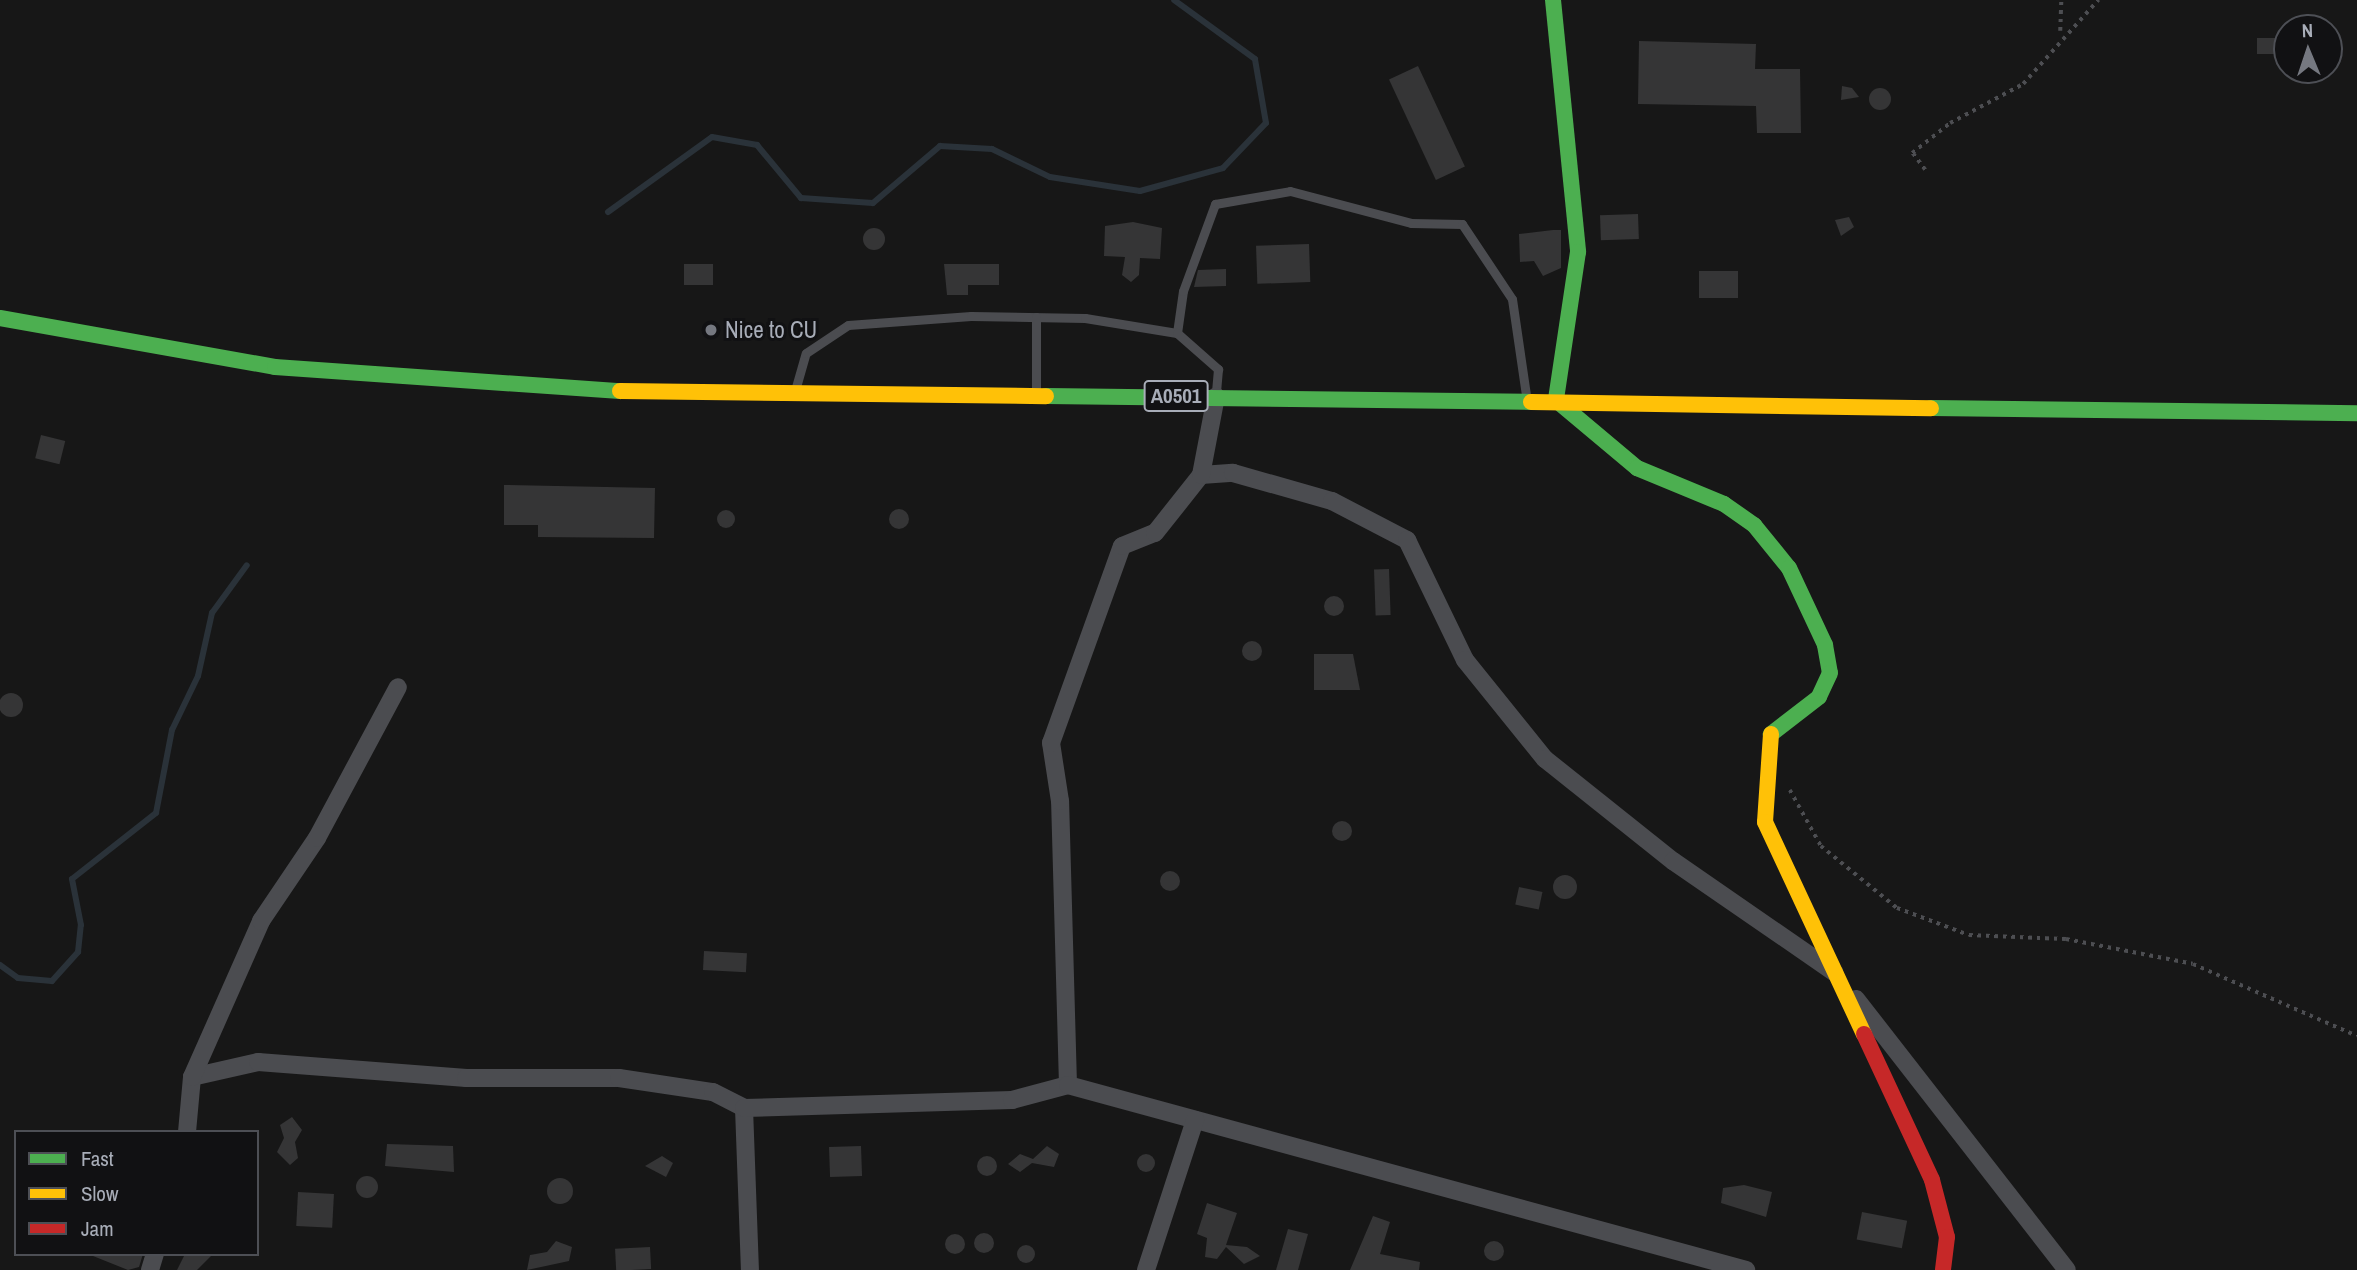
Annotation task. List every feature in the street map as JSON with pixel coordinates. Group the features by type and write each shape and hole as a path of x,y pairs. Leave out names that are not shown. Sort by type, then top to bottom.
{"main road":[{"path":"1553,0 1578,251 1556,400 1637,468 1724,504 1754,525 1789,568 1825,645 1830,673 1819,697 1769,736 1765,822 1932,1180 1947,1237 1943,1270"},
{"name":"A0501","path":"0,318 275,367 374,378 559,390 1556,400 2357,413"}],"street":[{"path":"1068,1085 1060,801 1051,743 1122,546 1155,533 1201,475 1216,396"},
{"path":"1201,475 1233,473 1332,501 1407,540 1465,660 1545,759 1673,861 1835,972 2067,1270"},
{"path":"187,1130 192,1077 261,921 317,838 398,687"},
{"path":"192,1077 258,1062 466,1078 619,1078 713,1092 744,1108 1012,1100 1068,1085 1746,1270"},
{"path":"744,1108 750,1270"},
{"path":"1146,1270 1195,1120"}],"lane":[{"path":"1177,333 1184,291 1214,204 1290,191 1411,223 1462,224 1512,299 1526,400"},
{"path":"1036,317 1036,394"},
{"path":"794,392 806,353 848,325 1036,317 1111,321 1177,333 1217,369 1216,396"}],"path":[{"path":"2060,31 2061,0"},
{"path":"1924,170 1912,153 1950,123 2023,84 2098,0"},
{"path":"1788,786 1821,846 1897,908 1969,935 2066,939 2193,964 2357,1036"}],"building":[{"path":"2257,38 2273,38 2273,54 2257,54"},
{"path":"1639,41 1756,44 1755,69 1800,69 1801,133 1757,133 1756,106 1638,104"},
{"path":"1418,66 1465,167 1436,180 1389,80"},
{"path":"1842,86 1852,88 1859,97 1841,100"},
{"path":"1880,88 1890,95 1891,99 1884,109 1880,110 1870,103 1869,99 1876,89"},
{"path":"1638,214 1639,239 1601,240 1600,215"},
{"path":"1849,217 1854,227 1841,236 1835,220"},
{"path":"1133,222 1162,228 1160,259 1140,258 1139,275 1131,282 1122,275 1125,257 1104,256 1105,226"},
{"path":"874,228 882,231 885,239 882,247 874,250 866,247 863,239 866,231"},
{"path":"1561,230 1561,268 1543,276 1534,261 1520,262 1519,234"},
{"path":"1309,244 1310,282 1257,284 1256,246"},
{"path":"684,264 713,264 713,285 684,285"},
{"path":"944,264 999,264 999,285 968,285 968,295 947,295"},
{"path":"1226,269 1226,286 1194,287 1198,270"},
{"path":"1699,271 1738,271 1738,298 1699,298"},
{"path":"41,435 65,441 59,464 35,458"},
{"path":"504,485 655,488 654,538 538,537 538,525 504,525"},
{"path":"895,509 903,509 909,519 903,529 895,529 889,523 889,515"},
{"path":"726,510 732,513 735,519 732,525 726,528 720,525 717,519 720,513"},
{"path":"1389,569 1391,615 1376,615 1374,570"},
{"path":"1334,596 1341,599 1344,606 1341,613 1334,616 1327,613 1324,606 1327,599"},
{"path":"1248,641 1256,641 1262,651 1256,661 1248,661 1242,655 1242,647"},
{"path":"1314,654 1353,654 1360,690 1314,690"},
{"path":"11,693 20,696 23,705 20,714 11,717 2,714 -1,705 2,696"},
{"path":"1338,821 1346,821 1352,831 1346,841 1338,841 1332,835 1332,827"},
{"path":"1170,871 1177,874 1180,881 1177,888 1170,891 1163,888 1160,881 1163,874"},
{"path":"1565,875 1573,879 1577,887 1573,895 1565,899 1557,895 1553,887 1557,879"},
{"path":"1519,887 1542,892 1539,910 1515,905"},
{"path":"704,951 747,953 746,972 703,970"},
{"path":"292,1117 302,1130 295,1142 298,1158 290,1165 277,1152 284,1138 280,1125"},
{"path":"387,1144 453,1146 454,1172 385,1166"},
{"path":"861,1146 862,1176 830,1177 829,1147"},
{"path":"1047,1146 1059,1154 1054,1167 1032,1163 1020,1172 1008,1164 1020,1154 1033,1159"},
{"path":"1142,1154 1150,1154 1155,1163 1153,1170 1142,1172 1137,1167 1137,1159"},
{"path":"662,1156 673,1163 666,1177 645,1166"},
{"path":"983,1156 991,1156 997,1166 991,1176 983,1176 977,1170 977,1162"},
{"path":"367,1176 375,1179 378,1187 375,1195 367,1198 359,1195 356,1187 359,1179"},
{"path":"560,1178 569,1182 573,1191 569,1200 560,1204 551,1200 547,1191 551,1182"},
{"path":"1744,1185 1772,1192 1766,1217 1721,1203 1723,1188"},
{"path":"298,1192 334,1194 332,1228 296,1226"},
{"path":"1207,1203 1237,1213 1226,1245 1247,1247 1260,1256 1244,1264 1226,1247 1217,1259 1205,1257 1207,1238 1197,1234"},
{"path":"1862,1212 1907,1221 1902,1248 1857,1239"},
{"path":"1373,1216 1390,1222 1380,1254 1420,1262 1419,1270 1350,1270"},
{"path":"1288,1229 1308,1234 1298,1270 1276,1270"},
{"path":"980,1233 988,1233 994,1243 988,1253 980,1253 974,1247 974,1239"},
{"path":"955,1234 962,1237 965,1244 962,1251 955,1254 948,1251 945,1244 948,1237"},
{"path":"556,1241 572,1247 569,1261 527,1270 530,1255 547,1252"},
{"path":"1494,1241 1501,1244 1504,1251 1501,1258 1494,1261 1487,1258 1484,1251 1487,1244"},
{"path":"1026,1245 1032,1248 1035,1254 1032,1260 1026,1263 1020,1260 1017,1254 1020,1248"},
{"path":"650,1247 651,1269 616,1270 615,1249"},
{"path":"93,1256 142,1256 139,1267 128,1270"},
{"path":"184,1256 211,1256 197,1270 177,1270"}],"waterway":[{"path":"608,212 712,137 757,145 801,198 873,203 940,146 992,149 1050,177 1140,191 1223,168 1266,123 1255,59 1174,0"},
{"path":"0,965 18,978 52,981 78,952 81,925 72,879 156,813 172,730 198,676 212,613 247,565"}],"traffic: fast":[{"path":"1553,0 1578,252 1556,400 1637,468 1724,504 1754,525 1789,568 1825,645 1830,673 1819,697 1771,734"},
{"path":"0,318 275,367 620,391"},
{"path":"1046,396 1531,402"},
{"path":"1931,408 2357,413"}],"traffic: slow":[{"path":"620,391 1046,396"},
{"path":"1531,402 1931,408"},
{"path":"1771,734 1765,822 1864,1034"}],"traffic: jam":[{"path":"1864,1034 1932,1180 1947,1237 1943,1270"}],"place":[{"name":"Nice to CU","path":"711,330"}]}
